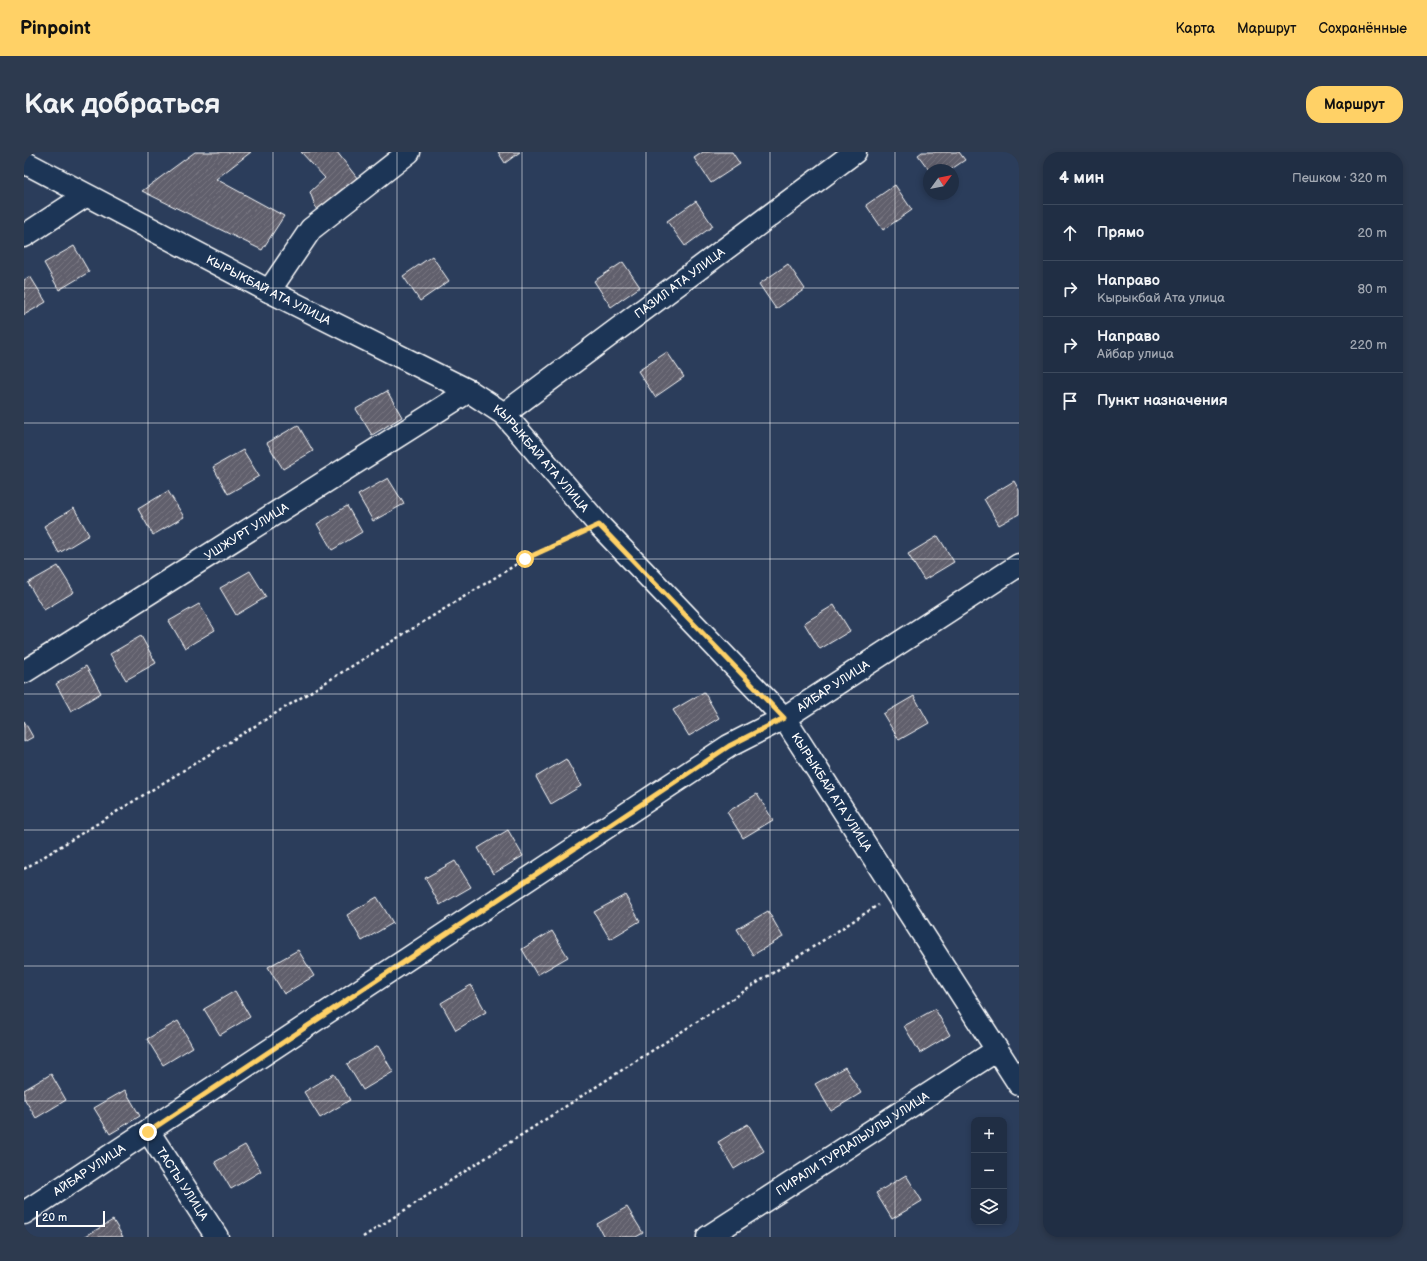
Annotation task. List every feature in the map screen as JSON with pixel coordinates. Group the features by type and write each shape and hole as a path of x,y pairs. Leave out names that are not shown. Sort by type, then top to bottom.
{"street":[{"path":"269,291 311,229 409,152"},
{"name":"ПАЗИЛ АТА УЛИЦА","path":"504,414 855,152"},
{"name":"КЫРЫКБАЙ АТА УЛИЦА","path":"24,162 85,196 269,291 469,391 504,414 599,525 784,718 1019,1084"},
{"path":"24,236 85,196"},
{"name":"УШЖУРТ УЛИЦА","path":"24,672 469,391"},
{"name":"АЙБАР УЛИЦА","path":"24,1213 729,746 784,718 1019,564"},
{"name":"ПИРАЛИ ТУРДАЛЫУЛЫ УЛИЦА","path":"708,1237 997,1050"},
{"name":"ТАСТЫ УЛИЦА","path":"148,1132 217,1237"}],"path":[{"path":"24,869 525,559 599,525"},
{"path":"363,1237 896,893"}],"building":[{"path":"195,152 251,152 216,179 284,216 262,250 142,191"},
{"path":"301,152 337,152 361,183 317,211 310,192 325,178"},
{"path":"498,152 520,152 505,163"},
{"path":"703,152 732,152 740,164 711,183 694,158"},
{"path":"922,152 959,152 965,160 959,164 925,164 918,155"},
{"path":"895,185 912,210 883,230 866,205"},
{"path":"696,201 713,226 685,246 667,221"},
{"path":"74,246 89,272 59,290 44,263"},
{"path":"432,256 449,281 420,301 403,276"},
{"path":"623,262 640,287 611,307 594,281"},
{"path":"788,264 805,289 776,309 759,284"},
{"path":"30,276 46,302 24,315 24,280"},
{"path":"667,352 684,377 655,397 638,371"},
{"path":"387,391 402,417 372,435 356,409"},
{"path":"298,425 313,451 283,469 267,443"},
{"path":"243,450 259,476 228,494 213,467"},
{"path":"388,478 404,504 373,521 358,495"},
{"path":"1014,481 1019,490 1019,514 999,525 984,499"},
{"path":"168,491 184,517 153,535 138,509"},
{"path":"347,506 362,532 332,550 317,524"},
{"path":"74,508 89,535 59,553 44,526"},
{"path":"938,536 954,562 924,580 908,554"},
{"path":"58,566 74,592 44,610 28,583"},
{"path":"250,571 266,597 236,615 220,588"},
{"path":"199,604 215,630 185,648 169,621"},
{"path":"834,605 850,631 820,649 804,623"},
{"path":"141,636 156,663 126,680 110,654"},
{"path":"86,666 101,693 71,711 56,684"},
{"path":"704,692 719,718 689,736 673,710"},
{"path":"914,696 929,723 899,740 883,714"},
{"path":"24,721 33,737 24,742"},
{"path":"566,759 581,786 551,804 536,777"},
{"path":"757,794 773,820 743,838 727,812"},
{"path":"508,830 523,856 493,874 478,848"},
{"path":"455,861 471,887 440,905 425,878"},
{"path":"625,895 640,921 610,939 594,912"},
{"path":"377,897 393,923 362,941 347,915"},
{"path":"768,911 783,937 753,955 737,929"},
{"path":"552,931 568,957 537,975 522,949"},
{"path":"298,950 314,976 284,994 268,967"},
{"path":"471,985 486,1012 456,1030 441,1003"},
{"path":"235,991 250,1017 220,1035 204,1009"},
{"path":"935,1009 950,1035 920,1053 904,1026"},
{"path":"178,1021 193,1047 163,1065 147,1039"},
{"path":"378,1046 393,1072 363,1090 347,1064"},
{"path":"845,1067 861,1093 831,1111 815,1084"},
{"path":"51,1074 66,1100 36,1118 24,1098 24,1090"},
{"path":"334,1074 350,1100 320,1118 304,1092"},
{"path":"125,1090 140,1116 110,1134 94,1108"},
{"path":"748,1124 764,1151 734,1169 718,1142"},
{"path":"245,1145 261,1171 231,1189 215,1162"},
{"path":"906,1175 922,1201 892,1219 876,1193"},
{"path":"627,1207 643,1233 636,1237 604,1237 597,1224"},
{"path":"113,1220 123,1237 84,1237"}],"route":[{"path":"148,1132 729,746 784,718 599,525 525,559"}]}
